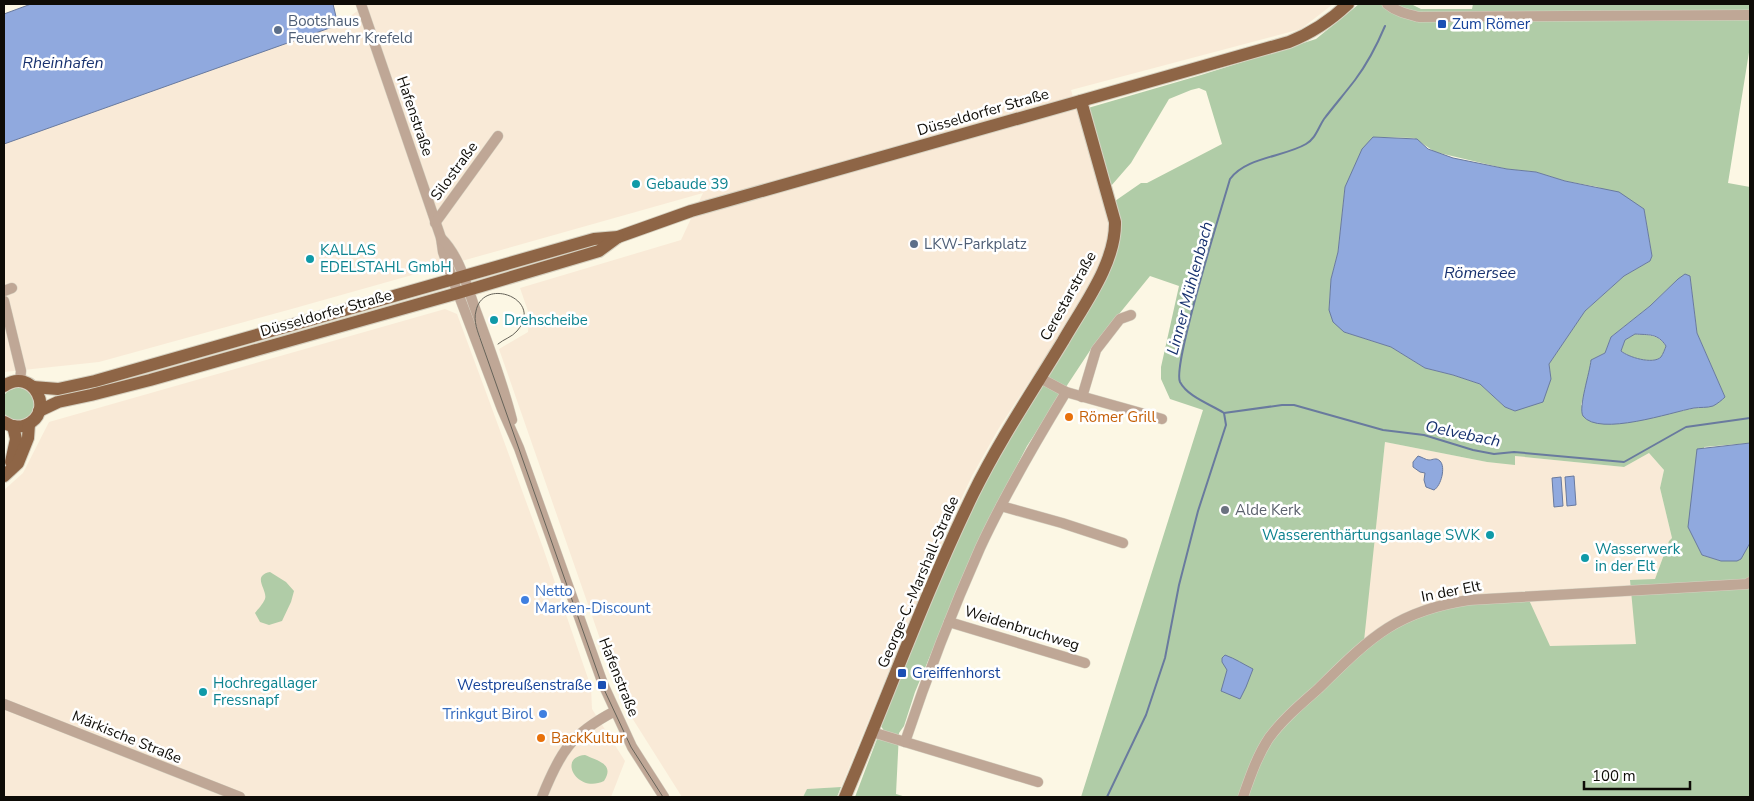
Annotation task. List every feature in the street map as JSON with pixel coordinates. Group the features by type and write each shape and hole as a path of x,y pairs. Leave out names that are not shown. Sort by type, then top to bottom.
{"main road":[{"name":"Düsseldorfer Straße","path":"33,387 58,389 95,380 594,239 618,237 691,211 1288,42 1319,28 1348,4"},
{"name":"Cerestarstraße","path":"1037,382 1100,275 1110,254 1115,234 1115,222 1081,101"},
{"name":"Düsseldorfer Straße","path":"39,411 58,402 121,388 599,251 618,237"},
{"path":"4,386 14,381 20,381 33,387 40,398 39,411 29,424 24,426 8,424"},
{"name":"George-C.-Marshall-Straße","path":"845,797 934,579 956,530 992,459 1037,382"},
{"path":"6,474 14,452 16,439 8,424"},
{"path":"6,474 18,462 28,438 29,424"}],"street":[{"name":"Hafenstraße","path":"360,4 435,223 441,238 451,247 458,278 502,409 519,448 595,663 632,747 664,797"},
{"path":"1387,4 1404,14 1419,17 1750,15"},
{"name":"Silostraße","path":"435,223 498,136"},
{"path":"4,301 21,371 20,381"},
{"path":"1082,397 1096,350 1120,319 1131,315"},
{"path":"1037,382 1082,397 1162,419"},
{"name":"Weidenbruchweg","path":"904,742 949,622 981,546 1031,450 1066,392"},
{"path":"1001,506 1123,543"},
{"name":"In der Elt","path":"1243,797 1260,754 1269,738 1285,720 1363,645 1379,632 1411,615 1436,606 1469,600 1738,585 1750,582"},
{"name":"Weidenbruchweg","path":"949,622 1085,663"},
{"name":"Märkische Straße","path":"4,704 240,797"},
{"path":"542,797 554,767 570,743 580,732 615,711"},
{"path":"872,732 1038,782"}],"shaded area":[{"path":"367,4 1333,4 1301,29 1071,90 1112,229 1098,271 1057,339 999,428 972,476 949,525 841,787 807,789 803,797 682,797 622,702 499,349 528,332 529,314 520,288 681,240 703,193 99,362 4,372 4,144 338,25"},
{"path":"445,309 457,314 487,395 591,687 592,709 625,761 611,797 4,797 4,490 23,473 49,422"},
{"name":"Wasserwerk in der Elt","path":"1385,442 1487,462 1515,464 1515,456 1624,467 1649,453 1664,470 1660,488 1672,538 1669,541 1655,579 1636,644 1548,647 1363,641"}],"green space":[{"path":"1359,4 1411,4 1421,9 1472,9 1473,4 1750,4 1750,46 1728,183 1750,187 1750,443 1704,447 1702,555 1721,561 1741,559 1750,543 1750,797 1081,797 1203,410 1170,399 1161,379 1161,367 1179,286 1150,276 1093,346 1027,446 977,544 915,692 904,726 899,733 896,794 906,797 855,797 877,739 893,734 884,731 881,726 938,580 977,494 1100,286 1115,201 1141,183 1147,183 1222,144 1206,91 1199,88 1191,90 1169,99 1131,163 1111,186 1088,108 1316,39","holes":["1373,137 1414,138 1435,152 1507,169 1536,172 1565,181 1598,187 1644,209 1652,256 1650,261 1624,276 1585,311 1549,364 1551,379 1515,411 1505,407 1480,384 1425,368 1391,347 1344,332 1329,309 1331,279 1338,252 1345,187","1690,276 1697,333 1725,397 1713,406 1653,417 1581,405 1590,374 1591,360 1605,353 1611,337 1650,306 1678,279","1385,442 1487,462 1515,465 1515,456 1624,467 1649,453 1664,470 1660,488 1672,538 1669,541 1655,579 1630,580 1636,644 1550,646 1529,600 1421,607 1364,641"]},
{"path":"1635,334 1660,339 1666,346 1661,357 1647,360 1629,356 1621,351 1625,340"},
{"path":"18,387 29,391 35,400 32,416 16,422 7,417 4,412 4,395"},
{"path":"270,572 286,582 294,591 282,621 269,625 260,622 255,613 265,599 262,577"},
{"path":"585,755 604,764 608,771 604,781 594,784 586,783 574,774 572,762 577,757"},
{"path":"841,787 837,797 803,797 807,789"}],"water":[{"name":"Rheinhafen","path":"31,4 333,4 338,25 4,144 4,14"},
{"name":"Römersee","path":"1373,137 1417,139 1428,149 1453,158 1507,169 1536,172 1565,181 1619,192 1644,209 1652,256 1650,261 1624,276 1585,311 1549,364 1551,379 1543,402 1515,411 1505,407 1480,384 1425,368 1391,347 1344,332 1333,322 1329,310 1331,279 1338,252 1345,187 1362,149"},
{"path":"1685,274 1690,276 1697,333 1725,397 1713,406 1694,408 1653,418 1619,424 1591,422 1583,416 1582,406 1591,360 1605,353 1611,337 1650,306","holes":["1635,334 1660,339 1666,346 1661,357 1647,360 1629,356 1621,351 1625,340"]},
{"path":"1750,443 1750,543 1741,559 1737,561 1721,561 1702,555 1688,527 1697,449"},
{"path":"1418,456 1428,460 1437,459 1442,464 1442,476 1439,485 1434,490 1426,487 1425,473 1413,467 1413,462"},
{"path":"1574,476 1576,505 1567,506 1565,477"},
{"path":"1561,477 1563,506 1554,507 1552,478"},
{"path":"1225,655 1253,669 1240,699 1221,691 1227,670 1222,662 1222,658"}],"waterway":[{"name":"Linner Mühlenbach","path":"1107,797 1146,715 1165,658 1179,585 1198,511 1226,425 1224,413 1188,392 1180,382 1180,370 1190,318 1230,179 1246,166 1297,148 1312,139 1324,119 1364,67 1385,26"},
{"name":"Oelvebach","path":"1224,413 1294,405 1383,430 1424,435 1473,450 1494,454 1514,452 1624,462 1686,427 1750,418"}],"tram line":[{"path":"498,344 515,333 524,320 523,309 518,301 510,296 499,294 489,295 481,300 475,315 477,330 602,685 631,747 663,797"}],"place":[{"name":"Zum Römer","path":"1442,24"},
{"name":"Bootshaus Feuerwehr Krefeld","path":"278,30"},
{"name":"Gebaude 39","path":"636,184"},
{"name":"LKW-Parkplatz","path":"914,244"},
{"name":"KALLAS EDELSTAHL GmbH","path":"310,259"},
{"name":"Drehscheibe","path":"494,320"},
{"name":"Römer Grill","path":"1069,417"},
{"name":"Alde Kerk","path":"1225,510"},
{"name":"Wasserenthärtungsanlage SWK","path":"1490,535"},
{"name":"Wasserwerk in der Elt","path":"1585,558"},
{"name":"Netto Marken-Discount","path":"525,600"},
{"name":"Greiffenhorst","path":"902,673"},
{"name":"Westpreußenstraße","path":"602,685"},
{"name":"Hochregallager Fressnapf","path":"203,692"},
{"name":"Trinkgut Birol","path":"543,714"},
{"name":"BackKultur","path":"541,738"}]}
